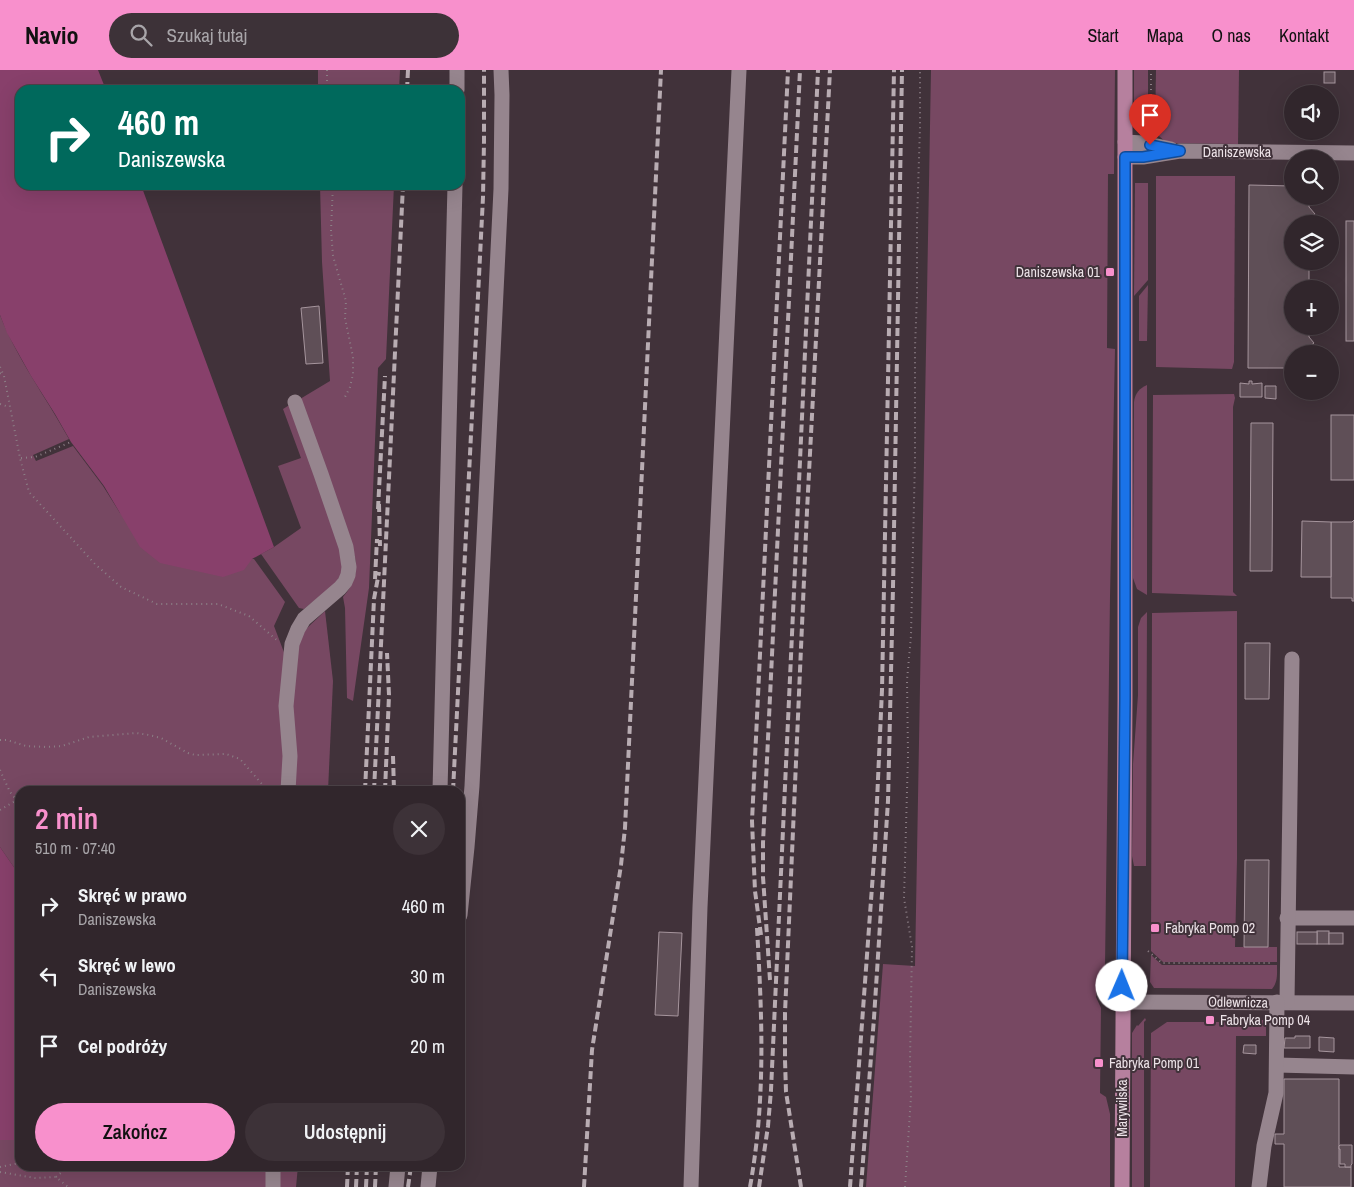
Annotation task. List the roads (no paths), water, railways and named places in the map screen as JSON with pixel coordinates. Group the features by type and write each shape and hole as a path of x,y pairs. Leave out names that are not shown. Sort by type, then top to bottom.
{"main road":[{"name":"Marywilska","path":"1122,1187 1125,699 1125,70"}],"street":[{"path":"457,70 457,85"},
{"path":"465,872 473,777 501,189 501,70"},
{"path":"692,1187 700,907 739,70"},
{"name":"Daniszewska","path":"1125,150 1143,143 1180,151 1354,153"},
{"path":"440,786 454,190"},
{"path":"288,786 290,756 286,706 294,638 301,624 308,616 345,582 349,567 343,538 295,402"},
{"path":"1259,1187 1264,1146 1276,1093 1282,1002 1287,963 1292,659"},
{"path":"1287,918 1354,918"},
{"name":"Odlewnicza","path":"1122,1002 1354,1003"},
{"path":"1277,1065 1354,1067"},
{"path":"273,1171 273,1187"},
{"path":"396,1187 398,1171"},
{"path":"428,1187 430,1171"}],"railway":[{"path":"407,85 408,70"},
{"path":"453,786 483,197 484,70"},
{"path":"584,1187 592,1050 625,828 661,70"},
{"path":"761,935 755,891 752,821 788,70"},
{"path":"770,980 763,877 763,843 800,70"},
{"path":"759,1187 771,1090 818,70"},
{"path":"801,1187 786,1092 785,1013 807,511 830,70"},
{"path":"850,1187 875,846 882,690 894,70"},
{"path":"861,1187 888,801 902,70"},
{"path":"374,786 403,190"},
{"path":"378,509 385,376"},
{"path":"379,504 380,546"},
{"path":"375,579 377,539"},
{"path":"365,786 374,599 379,572"},
{"path":"385,786 389,695 387,653"},
{"path":"393,756 394,786"},
{"path":"750,1187 759,1122 761,1089 761,1026 757,928"},
{"path":"347,1187 348,1171"},
{"path":"356,1187 357,1171"},
{"path":"366,1187 367,1171"},
{"path":"375,1187 376,1171"},
{"path":"408,1187 410,1171"}],"place":[{"name":"Daniszewska 01","path":"1110,272"},
{"name":"Fabryka Pomp 02","path":"1155,928"},
{"name":"Fabryka Pomp 04","path":"1210,1020"},
{"name":"Fabryka Pomp 01","path":"1099,1063"}]}
